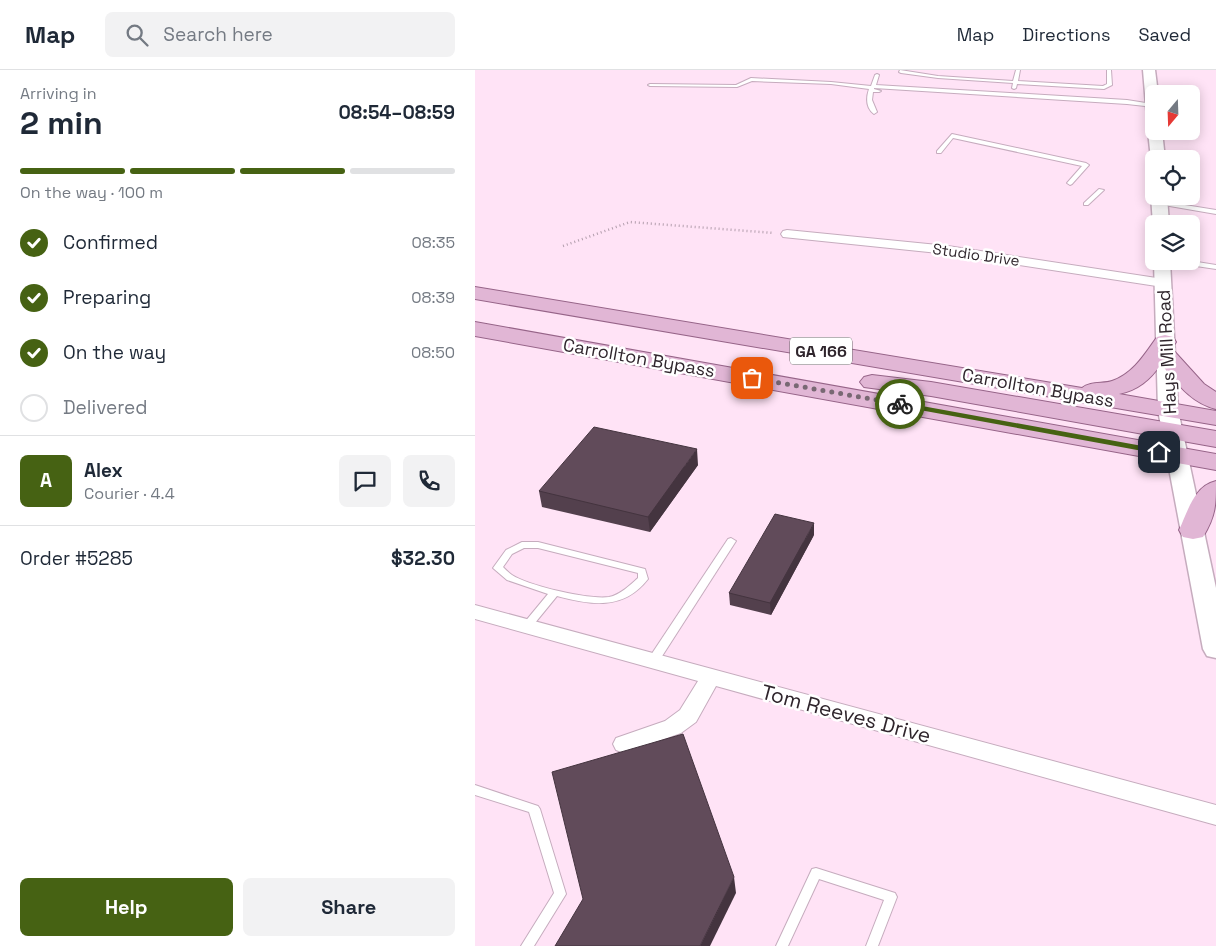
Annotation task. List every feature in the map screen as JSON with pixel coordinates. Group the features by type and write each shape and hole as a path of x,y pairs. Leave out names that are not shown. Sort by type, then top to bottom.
{"main road":[{"name":"Carrollton Bypass","path":"475,293 1064,392 1172,432 1216,462"},
{"name":"Carrollton Bypass","path":"475,329 565,345 1172,432 1216,418"},
{"path":"1064,392 1107,390 1123,386 1137,379 1166,349 1195,390 1216,402"},
{"path":"1172,432 1216,439"},
{"path":"1193,530 1209,495 1216,489"}],"street":[{"path":"1149,70 1150,85"},
{"name":"Studio Drive","path":"787,234 948,250 1163,283"},
{"name":"Hays Mill Road","path":"1162,270 1172,432 1216,649"},
{"name":"Tom Reeves Drive","path":"475,612 1216,816"},
{"path":"624,744 673,727 688,716 711,677"}],"lane":[{"path":"751,79 753,70"},
{"path":"901,70 901,72 912,75 1104,88 1110,85 1109,70"},
{"path":"1014,97 1014,82 1018,70"},
{"path":"874,112 869,100 877,75"},
{"path":"650,86 737,86 751,79 794,78 872,88 1014,97 1127,107 1135,105 1145,109"},
{"path":"939,152 951,136 1086,165 1070,183"},
{"path":"1086,204 1101,190"},
{"path":"1183,205 1216,212"},
{"path":"1200,265 1216,267"},
{"path":"653,661 731,541"},
{"path":"538,545 642,571 643,579 631,589 611,600 594,600 554,593 510,578 498,568 509,552 522,546 538,545"},
{"path":"527,626 554,593"},
{"path":"475,790 534,809 560,894 527,946"},
{"path":"782,946 816,873 891,897 872,946"}],"path":[{"path":"563,246 630,222 787,234"}],"building":[{"path":"594,427 697,449 648,517 539,491"},
{"path":"775,514 814,523 770,603 729,593"},
{"path":"683,734 734,877 700,946 555,946 583,899 552,772"}],"way so far":[{"path":"752,378 900,404"}],"route":[{"path":"900,404 1159,452"}]}
